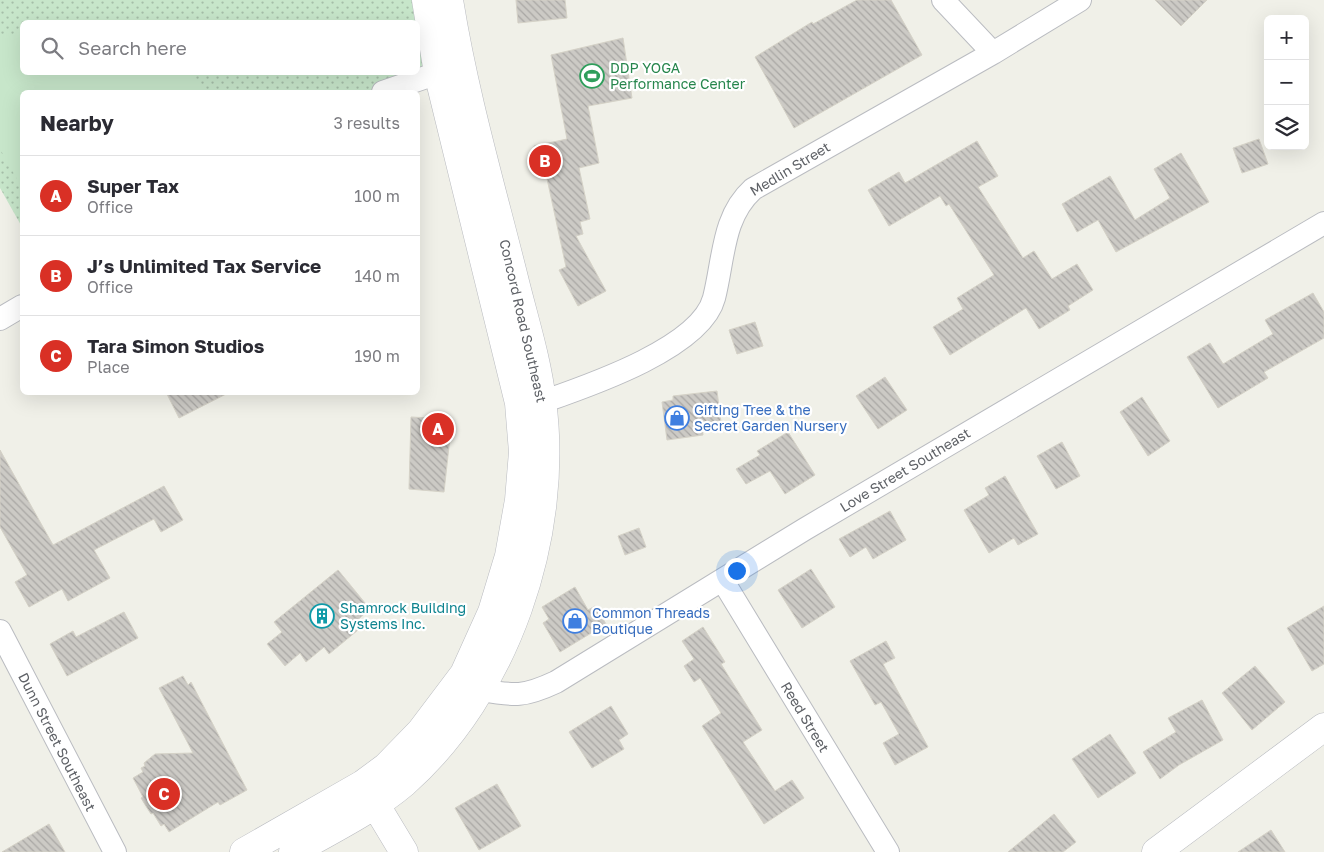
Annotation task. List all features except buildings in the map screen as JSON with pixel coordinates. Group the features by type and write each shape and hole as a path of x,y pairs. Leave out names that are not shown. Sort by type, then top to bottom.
{"main road":[{"name":"Concord Road Southeast","path":"369,794 386,766 421,730 464,674 492,612 509,556 519,500 523,452 520,403 438,73 426,0"},
{"name":"Concord Road Southeast","path":"369,794 404,782 438,747 480,690 509,635 529,576 540,519 544,472 544,424 536,364 466,90 449,0"},
{"path":"1156,852 1324,727"},
{"path":"244,852 369,794"},
{"path":"293,852 369,794"},
{"path":"369,794 404,852"}],"street":[{"path":"942,0 993,53"},
{"name":"Medlin Street","path":"542,402 600,380 673,346 703,320 714,300 729,224 741,200 753,189 993,53 1080,0"},
{"path":"389,90 438,73"},
{"name":"Love Street Southeast","path":"480,690 509,696 531,694 556,682 884,482 1324,223"},
{"path":"0,319 20,307"},
{"name":"Reed Street","path":"723,581 888,852"},
{"name":"Dunn Street Southeast","path":"0,631 115,852"}],"green space":[{"path":"0,0 443,0 450,70 389,90 20,90 20,223 0,188"},
{"path":"20,32 20,75 190,75 205,90 20,90 20,184 0,149 0,38"}],"place":[{"name":"DDP YOGA Performance Center","path":"592,76"},
{"name":"J’s Unlimited Tax Service","path":"545,161"},
{"name":"Gifting Tree & the Secret Garden Nursery","path":"677,418"},
{"name":"Super Tax","path":"438,429"},
{"name":"Shamrock Building Systems Inc.","path":"322,616"},
{"name":"Common Threads Boutique","path":"575,621"},
{"name":"Tara Simon Studios","path":"164,794"}]}
